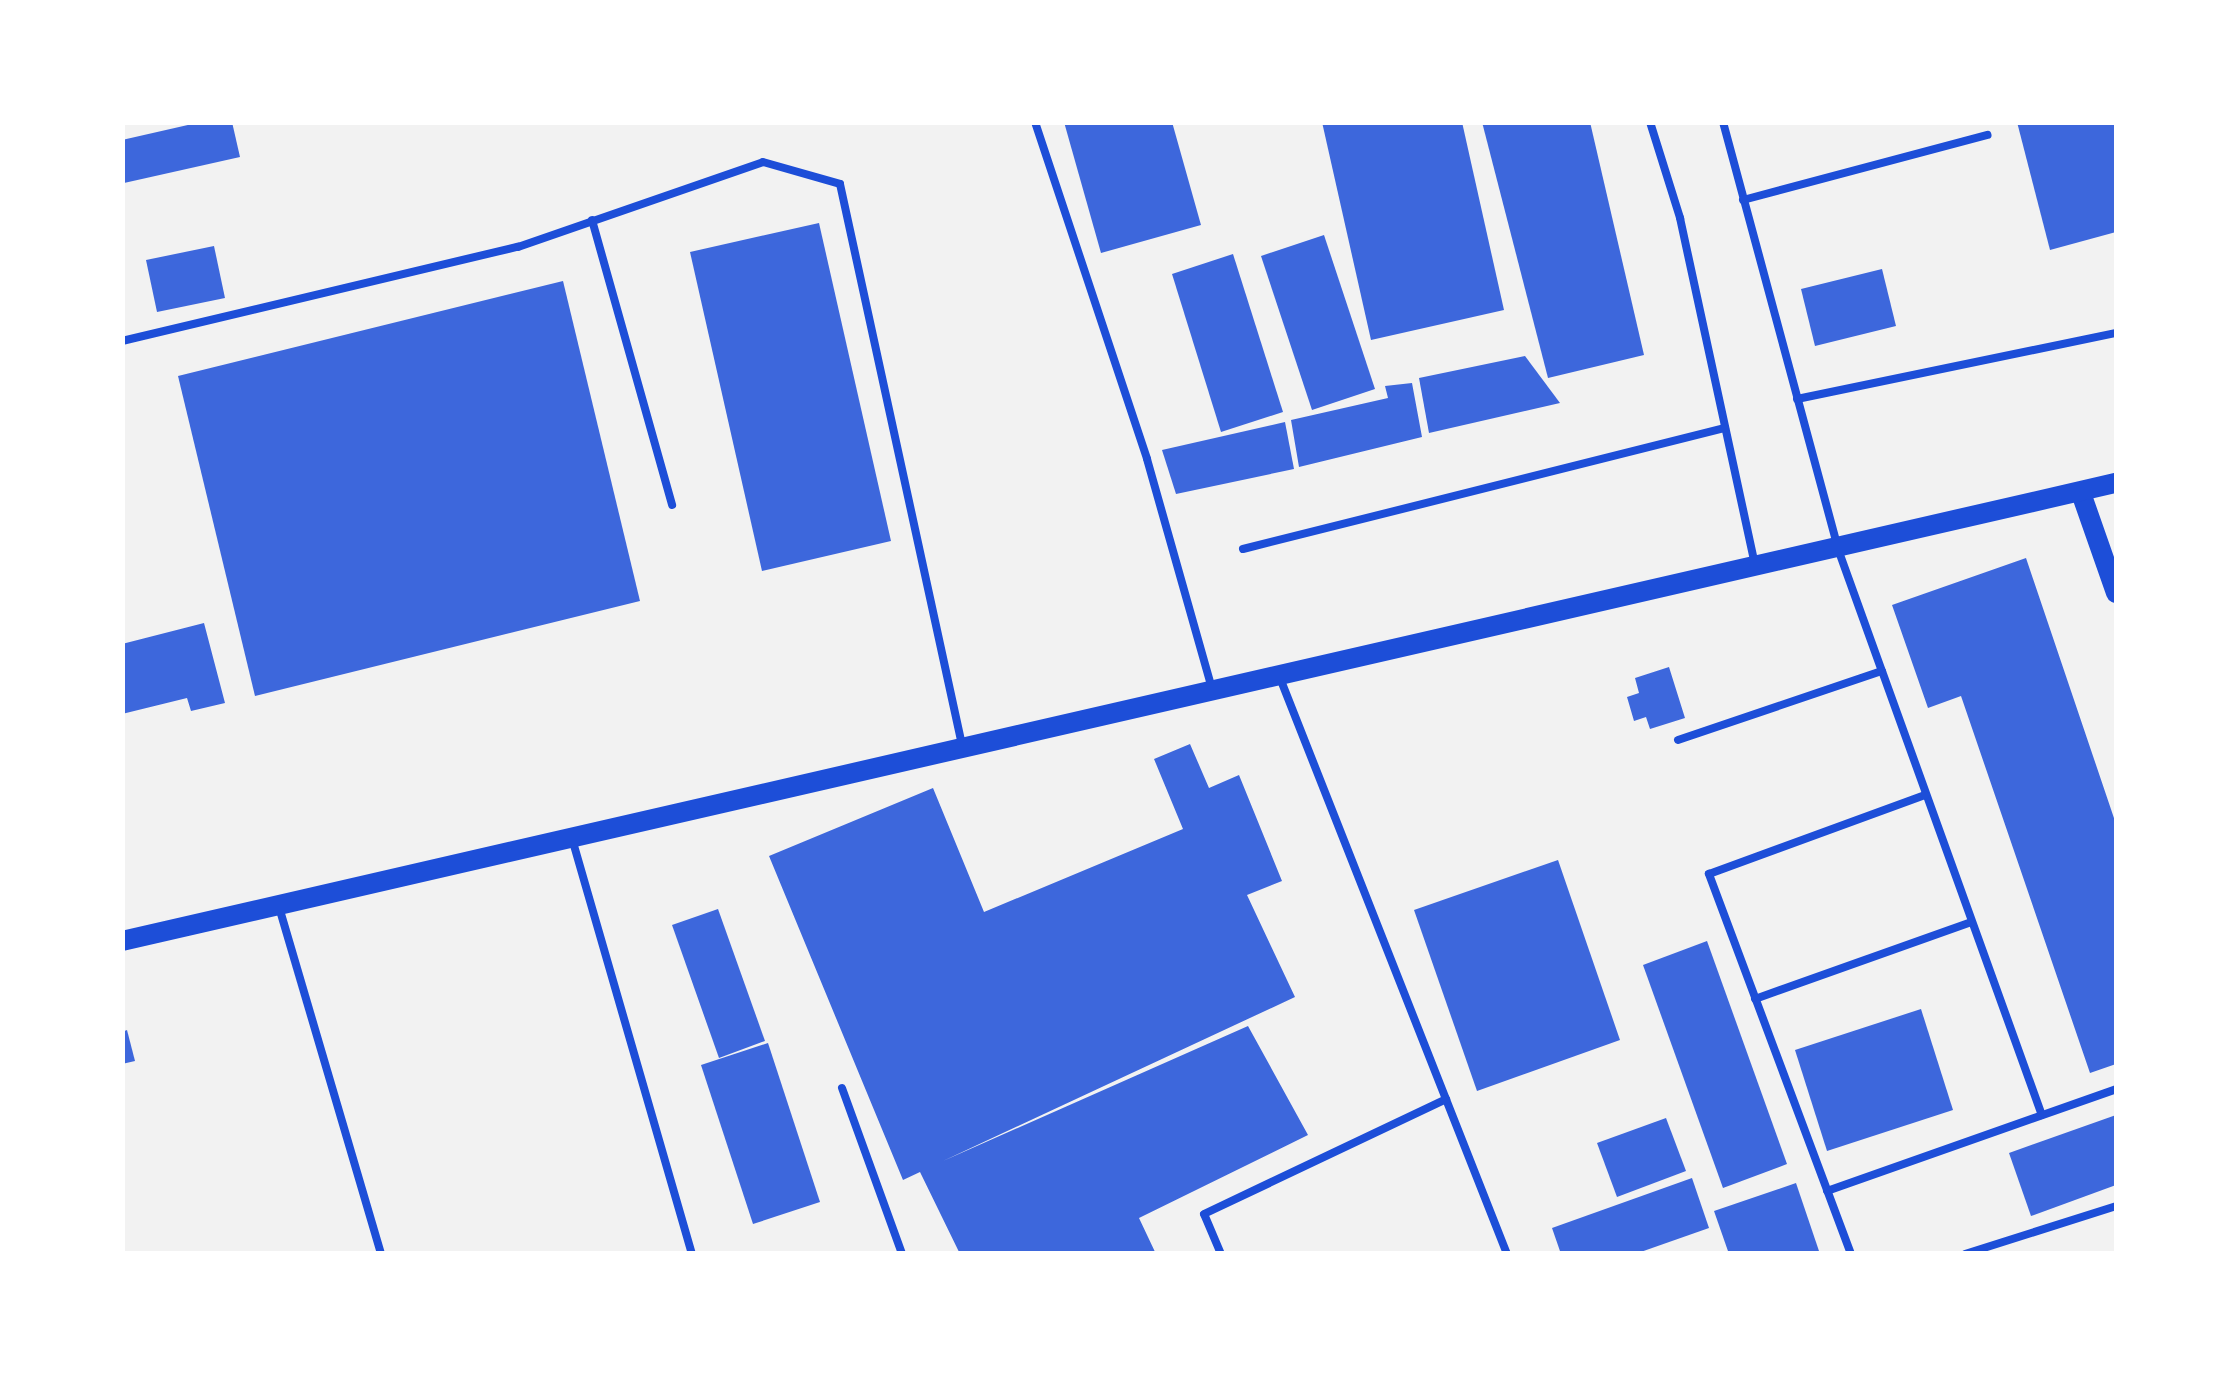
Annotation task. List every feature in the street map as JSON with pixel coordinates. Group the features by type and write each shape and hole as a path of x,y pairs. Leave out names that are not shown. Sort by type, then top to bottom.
{"main road":[{"path":"122,941 964,752 2080,494 2116,482"},
{"path":"2080,494 2116,593"}],"lane":[{"path":"1034,122 1146,459 1214,694"},
{"path":"1650,122 1680,218 1756,568"},
{"path":"1722,122 1838,549 2042,1115"},
{"path":"1744,200 1988,134"},
{"path":"122,341 518,247 763,162 840,184 964,752"},
{"path":"592,220 672,505"},
{"path":"1797,399 2116,332"},
{"path":"1243,549 1725,428"},
{"path":"1678,740 1882,671"},
{"path":"1280,678 1507,1254"},
{"path":"1851,1254 1708,874 1925,795"},
{"path":"573,842 692,1254"},
{"path":"280,907 381,1254"},
{"path":"1755,999 1971,922"},
{"path":"842,1088 902,1254"},
{"path":"1827,1191 2116,1088"},
{"path":"1221,1254 1204,1214 1446,1099"},
{"path":"1965,1254 2116,1206"}],"building":[{"path":"201,122 232,122 240,157 124,183 122,140"},
{"path":"1064,122 1172,122 1201,225 1101,253"},
{"path":"1322,122 1462,122 1504,310 1371,340"},
{"path":"1482,122 1590,122 1644,355 1548,378"},
{"path":"2017,122 2116,122 2116,232 2050,250"},
{"path":"819,223 891,541 762,571 690,252"},
{"path":"1324,235 1375,389 1312,410 1261,256"},
{"path":"214,246 225,298 157,312 146,260"},
{"path":"1233,254 1283,412 1221,432 1172,274"},
{"path":"1882,269 1896,326 1815,346 1801,289"},
{"path":"563,281 640,601 255,696 178,376"},
{"path":"1525,356 1560,403 1429,433 1419,378"},
{"path":"1412,383 1422,437 1299,467 1291,420 1388,398 1385,386"},
{"path":"1285,422 1294,469 1176,494 1162,450"},
{"path":"2026,558 2116,824 2116,1064 2090,1073 1961,696 1928,708 1892,605"},
{"path":"204,623 225,703 191,711 187,698 122,714 122,644"},
{"path":"1669,667 1685,718 1650,729 1646,717 1634,721 1627,697 1639,693 1635,678"},
{"path":"1190,744 1209,788 1239,775 1282,881 1247,895 1295,997 943,1161 1248,1026 1308,1135 1139,1218 1156,1254 960,1254 920,1172 903,1180 769,856 933,788 984,912 1183,829 1154,759"},
{"path":"1558,860 1620,1040 1477,1091 1414,910"},
{"path":"718,909 765,1041 719,1058 672,925"},
{"path":"1707,941 1787,1164 1723,1188 1643,965"},
{"path":"1921,1009 1953,1110 1827,1151 1795,1050"},
{"path":"127,1030 135,1061 122,1064 122,1032"},
{"path":"768,1043 820,1202 753,1224 701,1065"},
{"path":"2116,1115 2116,1185 2031,1216 2009,1153"},
{"path":"1666,1118 1686,1171 1617,1197 1597,1143"},
{"path":"1692,1178 1709,1228 1635,1254 1561,1254 1552,1228"},
{"path":"1796,1183 1820,1254 1729,1254 1714,1211"}]}
